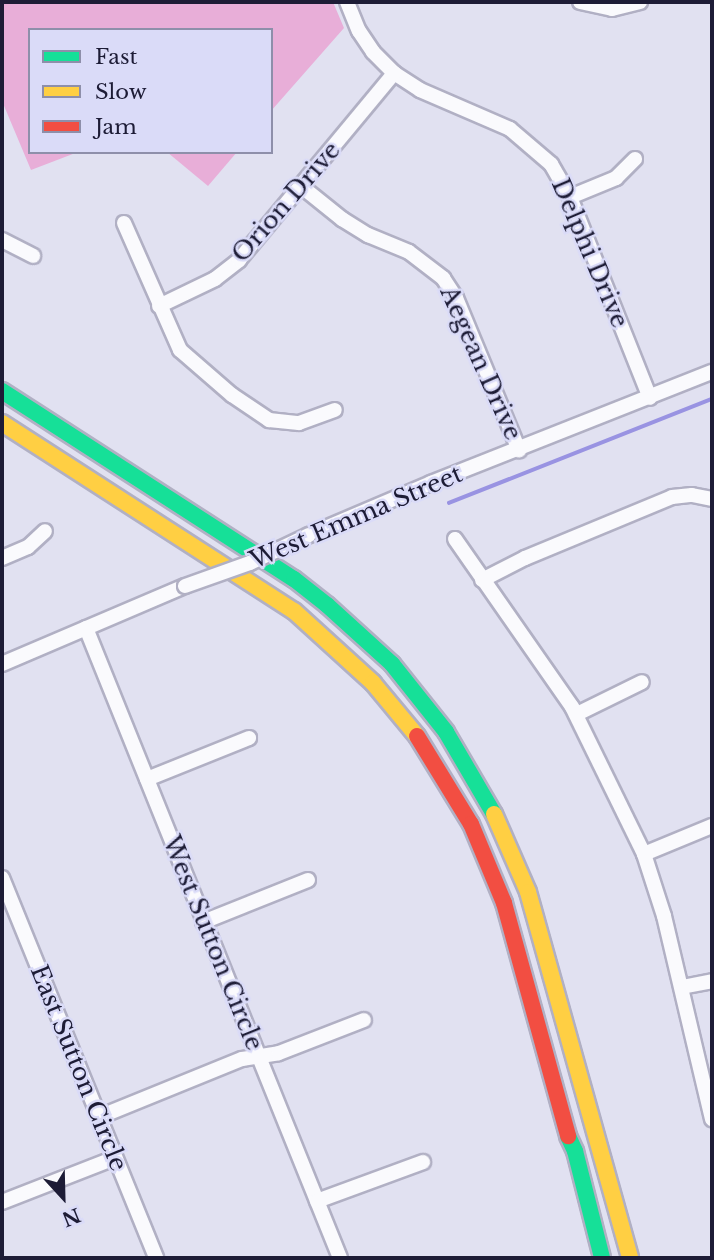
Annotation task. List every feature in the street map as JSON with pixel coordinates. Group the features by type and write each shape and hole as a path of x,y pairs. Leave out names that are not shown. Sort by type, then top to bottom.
{"main road":[{"path":"2,391 270,564 327,605 392,664 446,732 470,769 500,825 528,892 631,1258"},
{"path":"2,423 294,611 373,683 415,733 447,780 471,824 504,903 563,1127 575,1151 603,1258"}],"street":[{"name":"Delphi Drive","path":"347,2 366,42 394,73 420,90 510,129 551,164 570,197 650,398"},
{"path":"580,2 612,9 640,2"},
{"name":"Orion Drive","path":"159,306 215,279 239,260 394,73"},
{"path":"570,197 615,178 635,159"},
{"name":"Aegean Drive","path":"302,186 342,219 368,235 409,252 443,278 456,298 519,450"},
{"path":"124,223 180,350 232,396 269,420 299,423 335,410"},
{"path":"2,240 33,256"},
{"name":"West Emma Street","path":"2,664 185,586 250,563 431,483 712,372"},
{"path":"482,580 525,558 673,497 692,495 712,499"},
{"path":"2,558 28,547 46,531"},
{"path":"455,539 482,580 548,667 576,714 645,854 682,987 712,1119"},
{"name":"West Sutton Circle","path":"86,628 340,1258"},
{"path":"576,714 642,682"},
{"path":"147,779 249,738"},
{"path":"645,854 712,826"},
{"name":"East Sutton Circle","path":"2,878 156,1258"},
{"path":"203,922 308,880"},
{"path":"682,987 712,981"},
{"path":"99,1117 258,1055 279,1053 364,1020"},
{"path":"2,1202 115,1158"},
{"path":"317,1201 423,1162"}],"shaded area":[{"path":"2,2 333,2 344,28 273,109 273,28 28,28 28,154 73,154 31,170 2,101"},
{"path":"169,154 235,154 208,186"}],"waterway":[{"path":"449,503 712,399"}],"traffic: fast":[{"path":"2,391 294,579 327,605 392,664 446,732 494,814"},
{"path":"568,1136 575,1151 602,1258"}],"traffic: slow":[{"path":"2,423 294,611 373,683 417,736"},
{"path":"494,814 528,892 630,1258"}],"traffic: jam":[{"path":"417,736 471,824 504,903 568,1136"}]}
